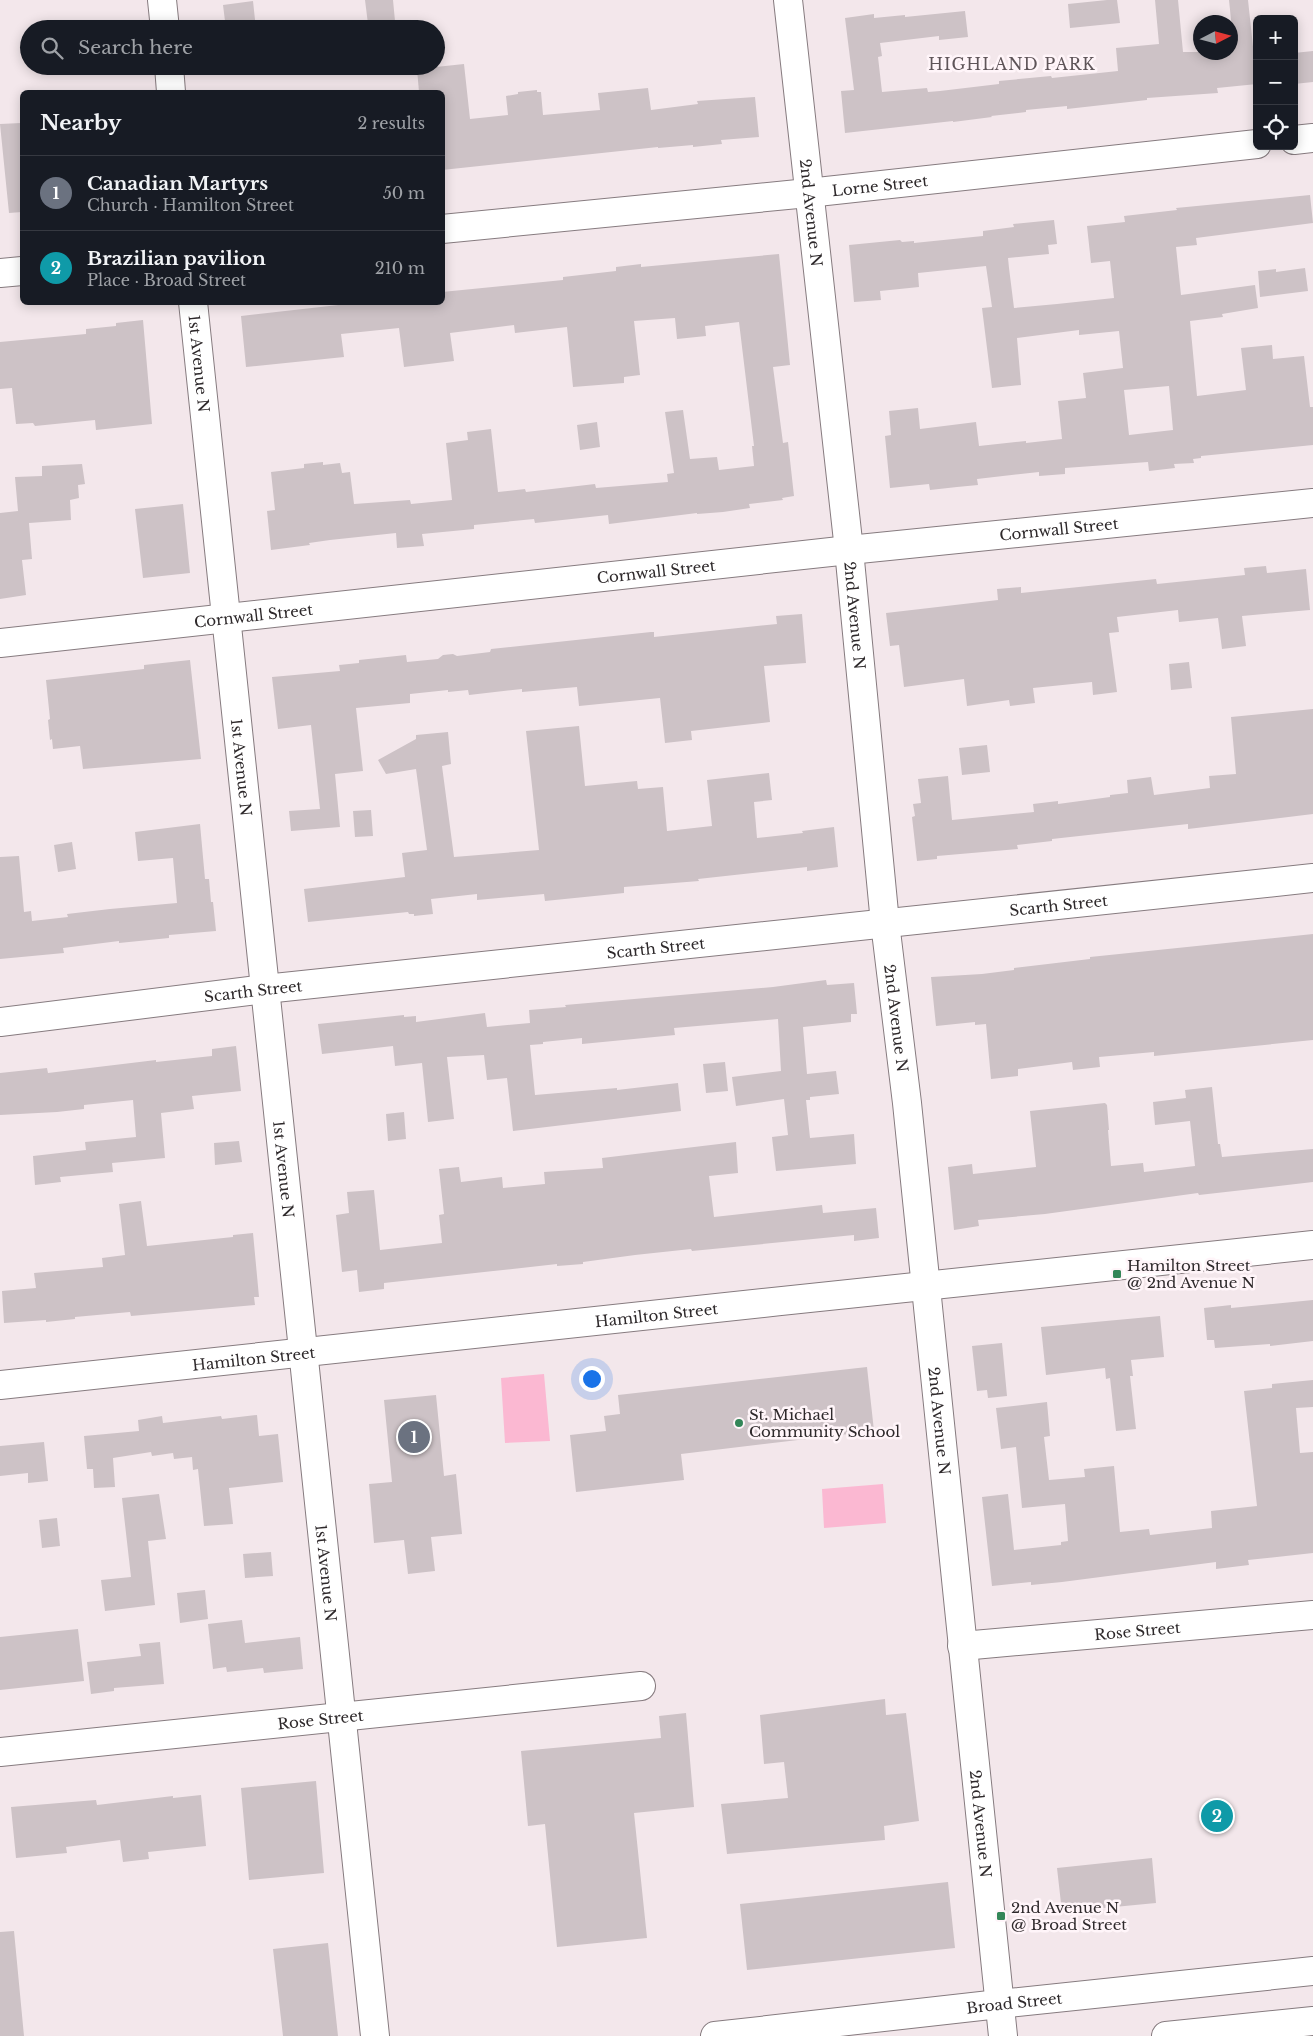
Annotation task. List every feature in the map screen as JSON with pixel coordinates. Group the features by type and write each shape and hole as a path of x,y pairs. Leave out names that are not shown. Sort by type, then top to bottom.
{"street":[{"path":"162,0 164,20"},
{"name":"2nd Avenue N","path":"788,0 849,550 885,923 906,1103 1003,2036"},
{"path":"170,75 171,90"},
{"path":"1298,140 1313,138"},
{"name":"Lorne Street","path":"445,229 808,193 1253,144"},
{"path":"0,273 20,271"},
{"name":"1st Avenue N","path":"193,305 375,2036"},
{"name":"Cornwall Street","path":"0,643 849,550 1313,503"},
{"name":"Scarth Street","path":"0,1022 265,989 1313,878"},
{"name":"Hamilton Street","path":"0,1385 304,1354 925,1284 1313,1245"},
{"name":"Rose Street","path":"962,1646 1313,1615"},
{"name":"Rose Street","path":"0,1752 641,1686"},
{"name":"Broad Street","path":"715,2036 1313,1971"},
{"path":"1166,2036 1313,2021"}],"shaded area":[{"path":"544,1374 550,1441 505,1443 501,1378"},
{"path":"883,1484 886,1523 824,1528 822,1489"}],"building":[{"path":"365,0 393,0 395,20 368,20"},
{"path":"1117,0 1120,23 1070,28 1068,4"},
{"path":"1155,0 1178,0 1183,52 1193,52 1193,60 1238,60 1238,15 1231,15 1229,0 1248,0 1253,47 1253,84 1217,88 1218,93 1147,98 1147,100 1067,109 1067,106 1026,110 1026,112 953,122 845,133 841,91 854,90 845,18 874,14 874,18 905,15 905,17 965,11 968,37 939,40 939,36 880,43 882,56 878,57 882,92 927,88 928,92 999,84 999,81 1118,71 1116,48 1159,44"},
{"path":"253,1 255,20 225,20 223,5"},
{"path":"1313,51 1313,82 1298,84 1298,53"},
{"path":"464,64 470,119 508,115 506,96 518,94 518,92 537,90 537,92 541,92 543,115 600,110 598,93 648,88 651,110 698,104 697,101 755,97 759,137 721,140 722,144 693,147 693,145 658,147 445,170 445,90 419,90 418,75 445,75 445,66"},
{"path":"20,123 20,212 9,213 0,124"},
{"path":"1310,195 1313,223 1196,238 1197,245 1176,247 1181,295 1255,285 1258,308 1222,314 1223,317 1190,321 1197,396 1246,390 1241,348 1272,345 1273,359 1304,356 1310,407 1313,407 1313,445 1201,456 1201,458 1193,459 1194,463 1174,464 1175,468 1149,471 1148,462 1065,468 1065,474 1039,476 1039,472 977,479 978,485 930,490 929,484 890,488 885,436 891,435 889,411 918,408 920,429 976,422 979,446 1062,439 1058,401 1086,398 1083,373 1123,368 1119,331 1079,335 1079,330 1017,338 1021,385 992,388 982,308 992,307 986,266 918,273 919,287 880,291 881,300 854,302 849,245 900,240 902,242 914,241 914,243 983,236 983,231 1014,227 1013,224 1054,220 1057,244 1048,245 1049,254 1008,258 1014,308 1114,298 1110,261 1091,263 1087,226 1125,222 1124,216 1177,210 1176,208","holes":["1169,386 1173,430 1129,435 1124,390"]},
{"path":"779,254 790,365 773,367 783,443 788,442 794,496 782,498 783,500 749,504 750,508 609,524 608,515 535,523 534,519 474,525 474,529 422,534 424,546 397,548 396,533 330,540 309,543 310,545 271,550 267,511 275,510 271,472 304,468 304,464 323,462 323,465 340,463 342,473 350,472 354,504 410,500 411,504 452,500 446,443 468,440 467,432 491,429 498,492 525,489 526,492 595,484 596,488 668,482 667,474 674,473 665,412 683,410 690,459 717,457 719,470 754,466 752,446 754,446 739,322 705,326 706,336 677,339 675,318 634,321 640,375 624,377 624,383 573,387 567,327 515,333 514,325 450,333 454,361 404,367 399,328 341,334 344,357 246,367 241,316 338,305 445,305 445,292 563,280 563,277 616,271 616,267 641,264 641,267"},
{"path":"1305,268 1308,291 1260,297 1258,271 1276,269 1276,272"},
{"path":"143,320 152,424 96,430 95,420 35,426 33,423 16,424 12,388 0,389 0,342 86,334 86,329 116,326 116,323"},
{"path":"597,422 600,447 580,450 577,425"},
{"path":"82,464 85,484 78,485 79,498 70,500 71,520 29,523 32,559 22,560 26,595 0,599 0,513 18,511 15,477 42,476 42,466"},
{"path":"183,504 190,573 143,578 135,509"},
{"path":"1266,566 1267,573 1306,569 1310,610 1242,616 1246,646 1222,649 1218,618 1179,622 1178,610 1117,617 1119,632 1109,633 1117,692 1093,695 1092,682 1033,688 1035,703 1010,706 1009,700 967,706 964,679 904,687 899,645 890,646 886,613 998,600 997,589 1021,587 1021,593 1156,579 1157,584 1245,575 1244,568"},
{"path":"802,614 806,663 764,666 770,722 691,731 692,740 665,743 660,698 579,706 577,687 522,692 522,689 469,695 468,690 448,692 448,690 410,694 410,703 356,708 363,771 335,774 340,827 291,831 289,811 320,809 311,725 278,729 272,677 340,671 339,665 359,663 359,660 406,655 407,662 438,659 443,655 453,654 457,656 490,652 491,649 651,632 654,632 654,637 777,624 776,616"},
{"path":"190,660 201,759 83,769 80,746 53,749 52,739 50,740 46,680 144,669 144,665"},
{"path":"1189,662 1192,688 1171,690 1169,664"},
{"path":"1313,709 1313,814 1188,829 1188,824 1052,839 1052,841 1017,845 1018,849 937,856 937,859 917,861 912,817 915,816 913,804 921,803 918,779 948,776 952,820 1034,812 1033,804 1058,801 1058,804 1110,797 1110,795 1128,793 1127,780 1151,777 1154,795 1210,788 1209,776 1236,774 1231,717"},
{"path":"579,726 585,786 637,781 638,789 663,787 667,831 712,826 707,780 769,773 772,800 754,802 757,838 803,833 802,831 834,827 838,867 807,871 807,867 698,879 699,881 624,887 624,893 545,901 544,894 477,900 477,894 431,899 433,914 414,916 414,914 409,914 408,912 308,922 304,889 405,877 402,853 427,850 416,769 386,774 378,760 416,739 416,735 448,732 451,764 442,766 454,857 539,850 526,731"},
{"path":"987,745 990,772 962,775 959,748"},
{"path":"371,810 373,836 355,837 353,811"},
{"path":"200,824 205,879 209,879 216,931 169,935 169,938 119,943 119,941 63,948 64,953 0,959 0,857 19,856 24,912 31,911 32,921 68,917 67,914 177,903 173,858 138,861 135,832"},
{"path":"72,842 76,869 58,872 54,845"},
{"path":"1313,934 1313,1040 1154,1056 1154,1052 1099,1057 1100,1067 1073,1070 1072,1062 1018,1069 1018,1076 991,1079 986,1024 975,1025 975,1022 936,1026 931,977 982,974 1014,970 1014,968 1090,959 1090,957"},
{"path":"826,980 827,985 854,983 857,1014 851,1014 851,1022 803,1027 807,1074 836,1071 839,1094 810,1097 810,1100 806,1100 810,1138 854,1134 856,1164 776,1171 772,1137 788,1135 784,1099 736,1106 732,1077 781,1071 778,1019 674,1028 675,1035 582,1044 582,1038 530,1045 535,1095 617,1088 617,1090 678,1083 681,1111 513,1131 507,1078 487,1080 484,1055 447,1057 454,1119 428,1122 422,1063 395,1066 393,1046 322,1054 318,1024 404,1015 404,1017 416,1016 416,1022 485,1013 487,1027 530,1023 529,1010 566,1007 565,1005 773,987"},
{"path":"236,1046 241,1091 192,1096 194,1109 161,1113 165,1158 112,1163 113,1172 60,1177 61,1182 35,1185 33,1156 86,1150 85,1142 136,1137 133,1100 84,1105 84,1109 0,1115 0,1073 47,1068 48,1073 156,1060 156,1062 212,1056 212,1049"},
{"path":"725,1062 728,1091 706,1093 703,1064"},
{"path":"1212,1087 1218,1144 1220,1144 1222,1157 1313,1149 1313,1182 1199,1195 1198,1193 1045,1214 978,1220 979,1226 954,1230 948,1167 972,1164 973,1174 1036,1167 1030,1111 1105,1103 1107,1105 1111,1166 1143,1163 1144,1172 1195,1166 1190,1121 1155,1125 1153,1102 1186,1098 1185,1090"},
{"path":"404,1112 406,1139 388,1141 386,1114"},
{"path":"239,1141 242,1162 215,1165 214,1143"},
{"path":"736,1142 738,1173 709,1176 714,1217 822,1205 823,1213 876,1208 879,1238 854,1241 854,1235 692,1251 691,1249 583,1262 583,1264 557,1266 557,1264 384,1283 384,1289 359,1292 357,1270 342,1272 336,1215 349,1213 347,1192 374,1190 380,1250 442,1243 439,1215 444,1214 439,1169 459,1167 461,1182 502,1177 503,1188 545,1184 544,1172 603,1168 602,1158"},
{"path":"141,1201 147,1246 233,1237 233,1235 253,1233 259,1297 254,1297 255,1305 131,1316 130,1312 75,1317 75,1319 46,1322 46,1320 4,1323 2,1291 36,1288 34,1273 103,1267 102,1258 125,1255 119,1204"},
{"path":"1313,1300 1313,1341 1270,1346 1270,1344 1215,1348 1214,1340 1207,1340 1204,1308 1231,1305 1231,1308"},
{"path":"1160,1316 1164,1357 1131,1360 1133,1376 1130,1376 1136,1429 1116,1431 1110,1378 1106,1379 1105,1368 1046,1375 1041,1327"},
{"path":"1002,1343 1007,1396 988,1398 987,1390 977,1391 972,1346"},
{"name":"St. Michael Community School","path":"867,1367 874,1431 681,1454 684,1480 576,1492 570,1435 606,1431 604,1416 620,1414 618,1395"},
{"path":"1313,1380 1313,1407 1296,1408 1300,1453 1313,1452 1313,1553 1248,1560 1249,1565 1216,1569 1216,1562 1062,1582 1031,1585 1031,1582 992,1586 982,1497 1008,1494 1014,1550 1061,1545 1061,1542 1068,1541 1065,1504 1022,1508 1016,1447 1001,1449 996,1408 1047,1402 1050,1436 1044,1437 1049,1480 1085,1477 1084,1469 1114,1466 1120,1532 1149,1529 1150,1535 1212,1528 1211,1511 1257,1506 1244,1391 1272,1388 1272,1384"},
{"path":"436,1395 444,1476 456,1474 462,1534 431,1537 435,1571 408,1574 404,1540 374,1543 369,1484 392,1482 384,1400"},
{"path":"257,1415 259,1436 278,1434 283,1482 229,1488 233,1524 204,1526 198,1469 193,1470 192,1457 174,1459 173,1453 152,1456 151,1452 113,1458 115,1487 94,1488 93,1469 87,1469 84,1436 139,1431 138,1420 162,1416 163,1423 221,1416 222,1419"},
{"path":"44,1442 48,1481 28,1483 28,1473 0,1476 0,1446"},
{"path":"159,1494 166,1539 148,1541 155,1605 105,1611 101,1580 131,1577 122,1498"},
{"path":"57,1518 60,1546 42,1548 39,1520"},
{"path":"271,1552 273,1576 245,1578 243,1554"},
{"path":"205,1590 208,1619 180,1623 177,1593"},
{"path":"242,1620 245,1643 300,1637 303,1669 264,1673 263,1668 227,1672 226,1667 213,1669 208,1624"},
{"path":"78,1629 84,1681 0,1690 0,1637"},
{"path":"160,1642 164,1684 114,1688 114,1691 91,1694 87,1662 141,1656 139,1644"},
{"path":"885,1699 886,1715 906,1713 919,1821 884,1826 885,1840 727,1854 721,1804 788,1798 784,1762 764,1764 760,1715"},
{"path":"686,1713 694,1807 634,1813 647,1938 557,1947 545,1824 528,1826 521,1751 661,1738 659,1716"},
{"path":"316,1781 324,1873 249,1880 241,1788"},
{"path":"201,1795 206,1846 148,1852 149,1859 123,1862 120,1840 66,1847 67,1853 16,1858 11,1807 96,1800 97,1805 173,1796 173,1798"},
{"path":"1152,1858 1156,1903 1062,1912 1057,1868"},
{"path":"948,1882 955,1948 747,1970 740,1904"},
{"path":"14,1931 24,2036 0,2036 0,1932"},
{"path":"328,1943 338,2036 283,2036 273,1949"}],"place":[{"name":"Hamilton Street @ 2nd Avenue N","path":"1117,1274"},
{"name":"St. Michael Community School","path":"739,1423"},
{"name":"Canadian Martyrs","path":"414,1437"},
{"name":"Brazilian pavilion","path":"1217,1816"},
{"name":"2nd Avenue N @ Broad Street","path":"1001,1916"}],"district":[{"name":"HIGHLAND PARK","path":"1012,64"}]}
